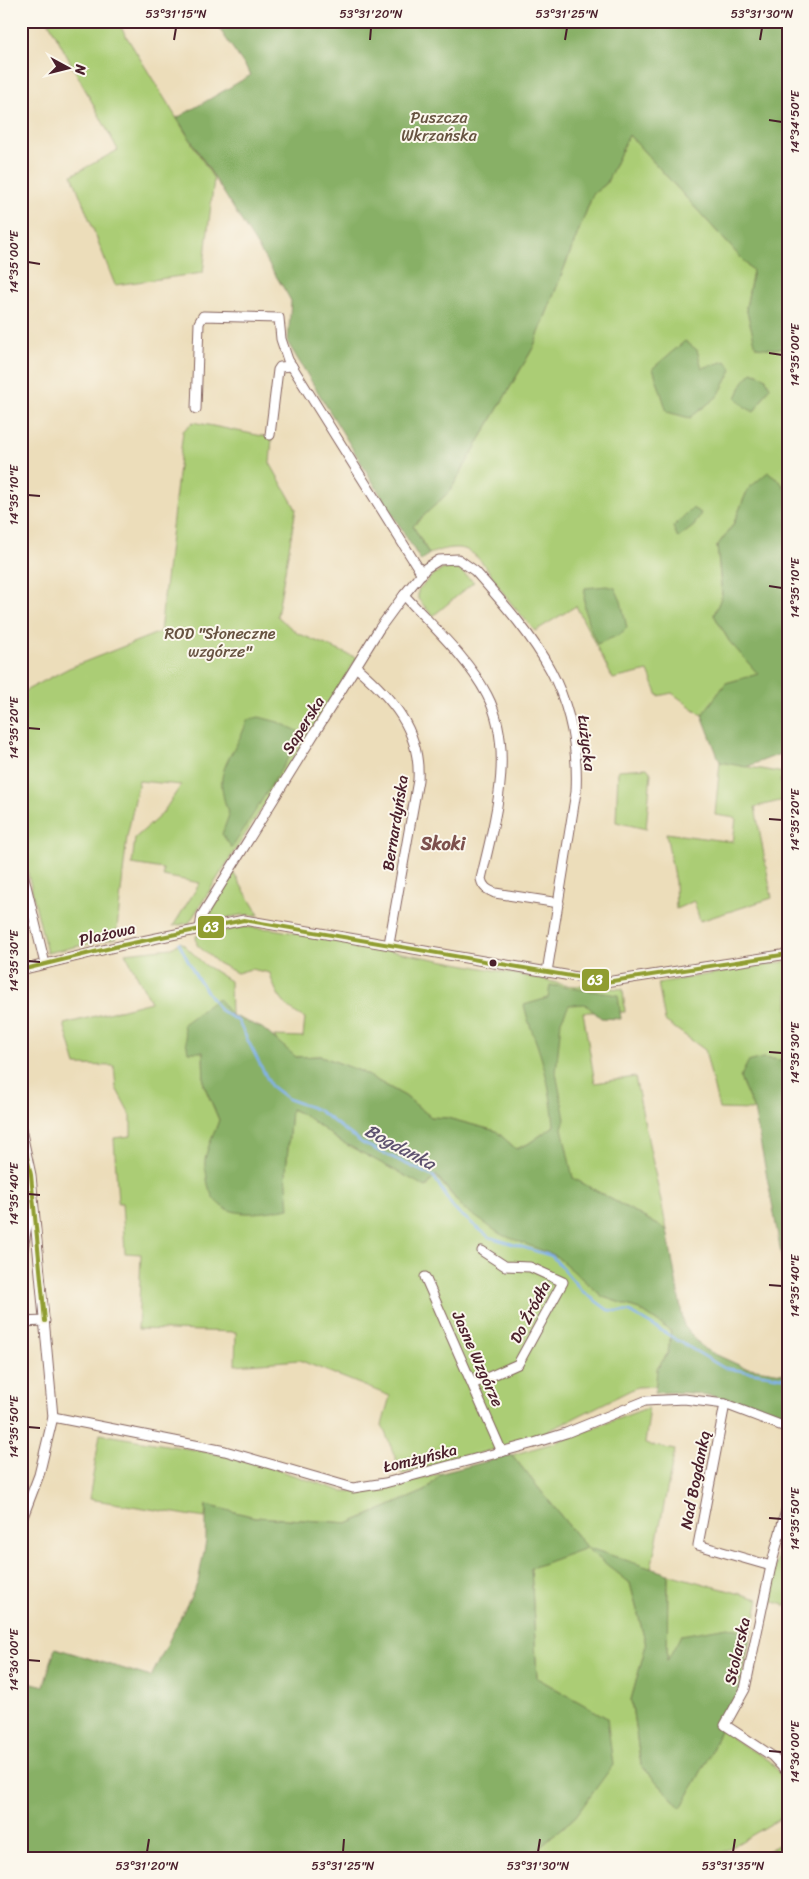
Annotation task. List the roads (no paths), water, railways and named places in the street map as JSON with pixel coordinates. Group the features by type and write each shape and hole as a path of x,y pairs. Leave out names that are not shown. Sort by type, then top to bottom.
{"street":[{"path":"196,408 199,323 203,316 279,318 281,339 292,366 422,574"},
{"path":"270,435 278,370 280,366 292,366"},
{"name":"Saperska","path":"200,929 202,915 385,620 404,595 434,562 454,558"},
{"name":"Łużycka","path":"454,558 462,561 475,571 528,633 551,668 567,707 574,736 577,768 572,823 547,972"},
{"path":"404,595 479,680 493,707 498,722 500,741 499,784 481,879 482,884 495,893 559,903"},
{"name":"Bernardyńska","path":"356,667 384,692 405,721 414,740 418,766 418,780 389,944"},
{"path":"21,865 45,964"},
{"name":"Plażowa","path":"21,970 200,929 250,921 612,982 788,954"},
{"path":"21,1129 28,1154 32,1185 53,1417 37,1482 21,1522"},
{"path":"21,1260 32,1185"},
{"path":"25,1240 32,1236 38,1240"},
{"name":"Do Źródła","path":"473,1384 518,1364 563,1282 530,1267 505,1266 482,1251"},
{"name":"Jasne Wzgórze","path":"425,1277 502,1452"},
{"path":"21,1322 45,1321"},
{"name":"Łomżyńska","path":"53,1417 225,1451 353,1488 385,1483 566,1433 646,1401 684,1399 725,1404 788,1428"},
{"name":"Nad Bogdanką","path":"725,1404 698,1545 771,1566"},
{"name":"Stolarska","path":"788,1503 771,1566 745,1689 725,1725 782,1765 788,1773"},
{"path":"782,1765 788,1757"}],"waterway":[{"name":"Bogdanka","path":"179,943 196,976 220,1010 238,1021 271,1086 288,1099 318,1110 362,1143 434,1177 454,1209 489,1237 552,1256 582,1291 608,1310 630,1312 724,1368 788,1378"}],"district":[{"name":"Skoki","path":"443,844"}],"park label":[{"name":"Puszcza Wkrzańska","path":"439,126"},
{"name":"ROD \"Słoneczne wzgórze\"","path":"220,642"}]}
